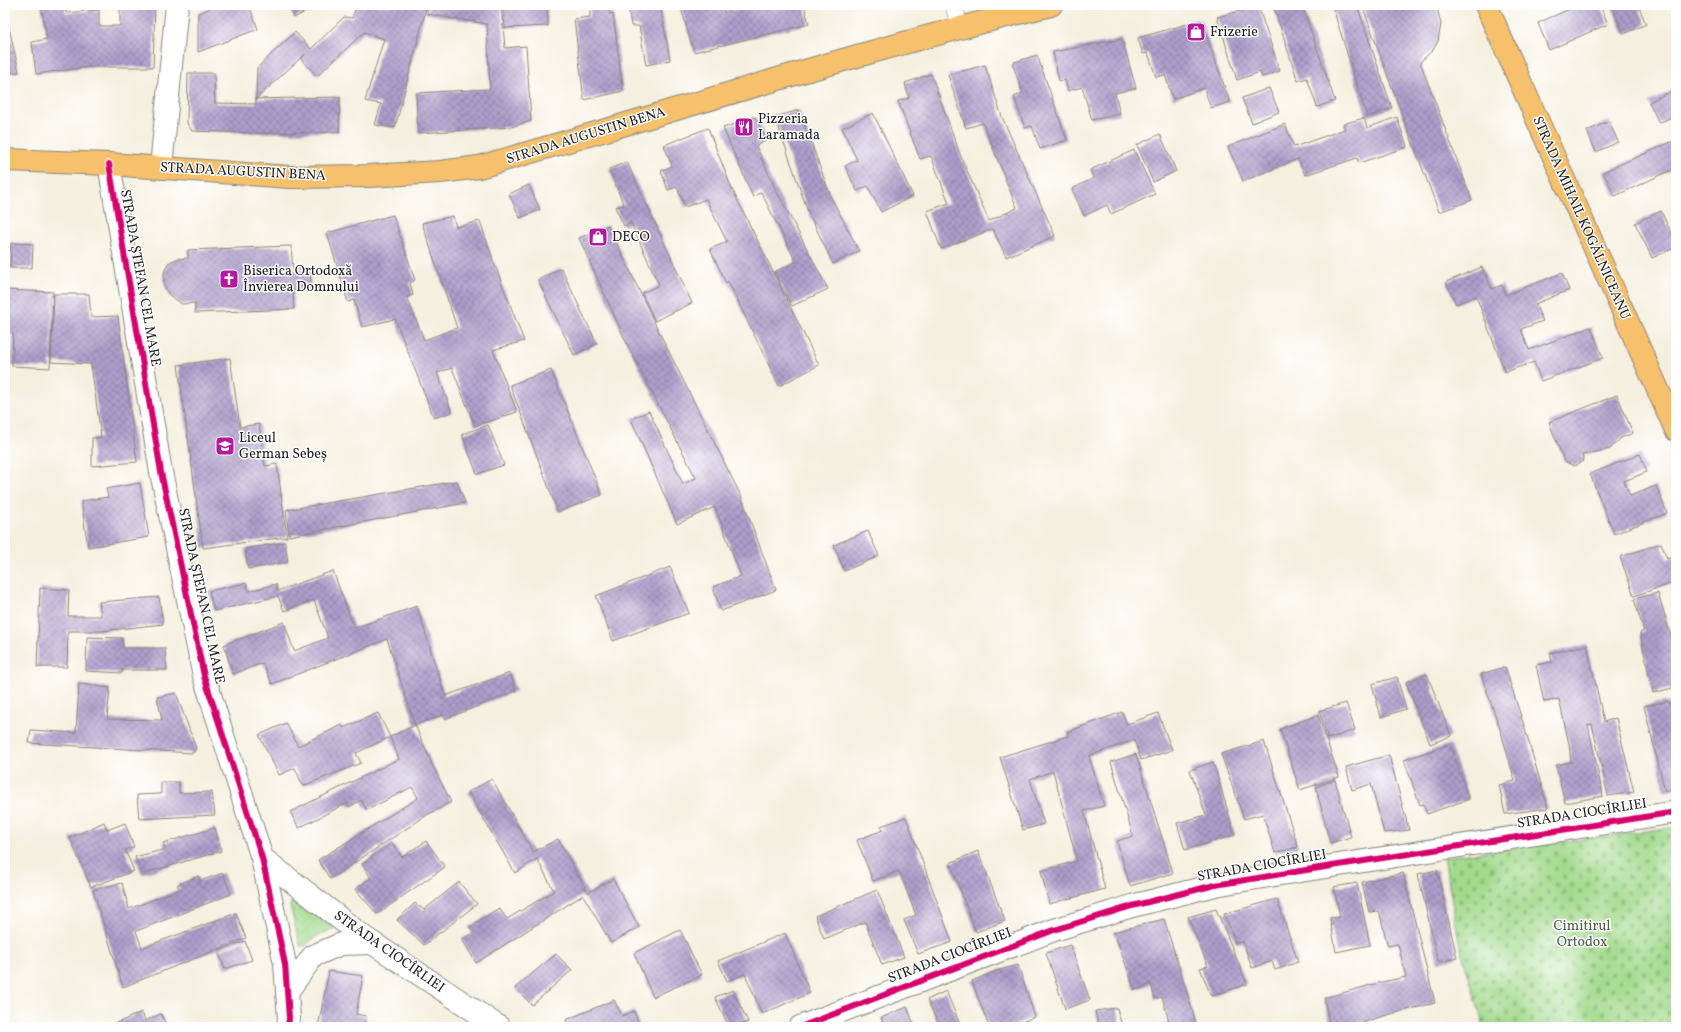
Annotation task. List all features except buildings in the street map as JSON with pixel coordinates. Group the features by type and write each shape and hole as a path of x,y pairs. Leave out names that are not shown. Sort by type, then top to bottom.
{"main road":[{"name":"STRADA AUGUSTIN BENA","path":"5,160 161,167 290,178 440,172 479,167 717,96 959,27 1051,5"},
{"name":"STRADA MIHAIL KOGĂLNICEANU","path":"1486,5 1676,430"}],"street":[{"path":"161,167 177,5"},
{"name":"STRADA ȘTEFAN CEL MARE","path":"109,164 161,472 204,676 262,858 285,964 289,1018 288,1027"},
{"name":"STRADA CIOCÎRLIEI","path":"800,1027 1054,930 1132,906 1215,885 1676,812"},
{"name":"STRADA CIOCÎRLIEI","path":"262,858 372,943 499,1027"},
{"path":"287,992 313,956 341,944 372,943"}],"lane":[{"path":"954,5 959,27"}],"green space":[{"name":"Cimitirul Ortodox","path":"1676,827 1676,1027 1484,1027 1460,947 1444,857"},
{"path":"294,900 333,927 333,930 325,932 311,940 305,946 300,946 290,905"}],"cycle path":[{"path":"109,164 161,472 204,676 262,858 285,964 289,1018 288,1027"},
{"path":"800,1027 1054,930 1132,906 1215,885 1676,812"}],"place":[{"name":"Frizerie","path":"1196,32"},
{"name":"Pizzeria Laramada","path":"744,127"},
{"name":"DECO","path":"598,237"},
{"name":"Biserica Ortodoxă Învierea Domnului","path":"229,279"},
{"name":"Liceul German Sebeș","path":"225,446"}]}
